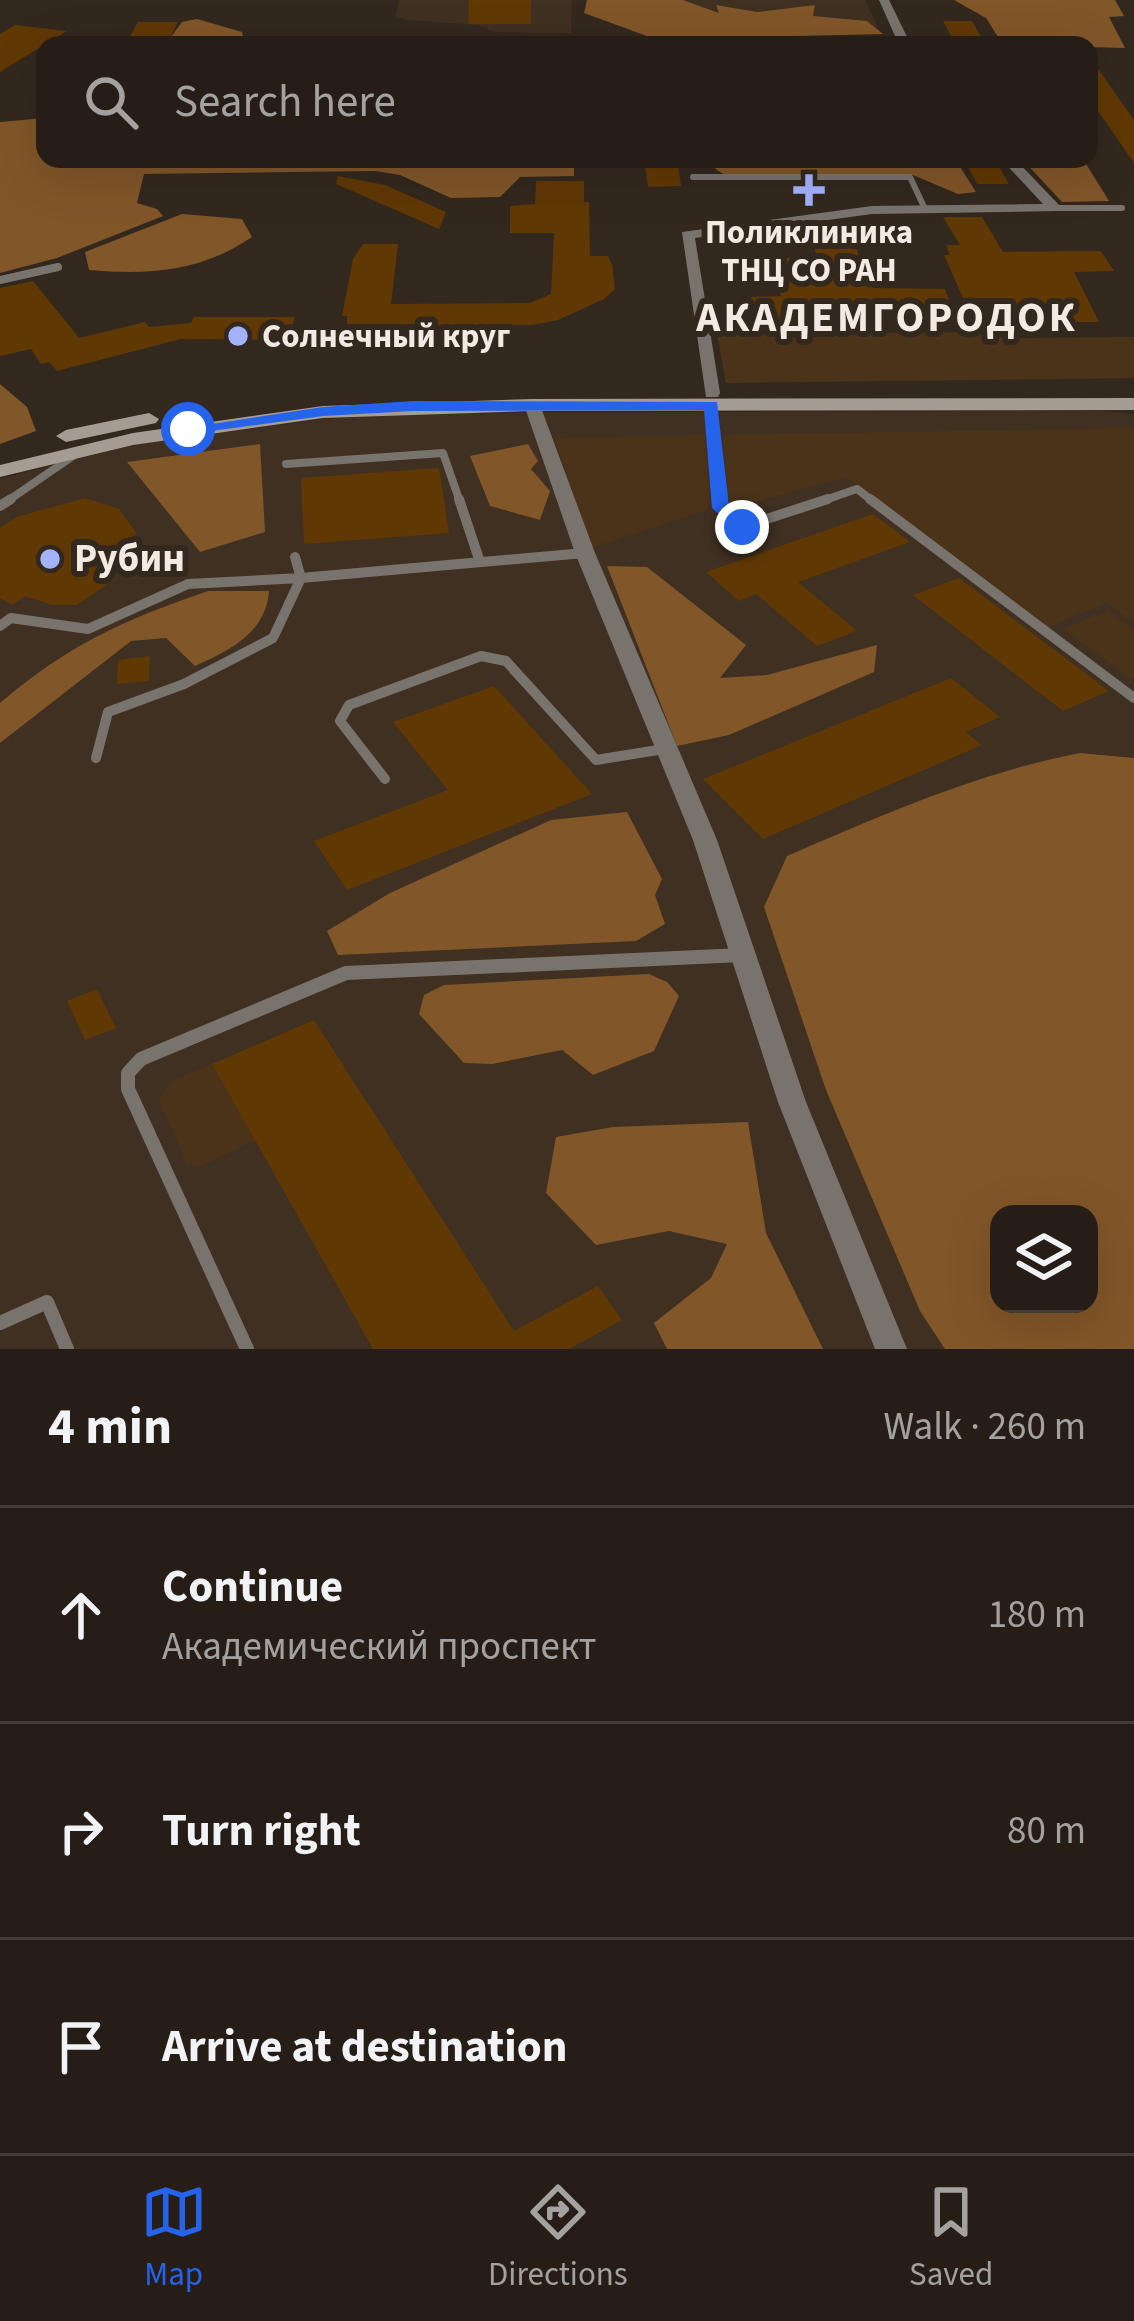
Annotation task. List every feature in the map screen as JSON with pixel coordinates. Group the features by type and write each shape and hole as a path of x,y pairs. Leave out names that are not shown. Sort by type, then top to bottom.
{"main road":[{"path":"0,454 323,412 1134,389"},
{"path":"0,471 79,441 236,406 320,397 435,391 1134,404"}],"street":[{"path":"884,0 901,36"},
{"path":"1016,168 1054,208"},
{"path":"712,399 687,235 872,210 1054,208"},
{"path":"532,405 585,553 705,840 792,1102 891,1349"}],"lane":[{"path":"693,178 910,177 925,209"},
{"path":"1054,208 1122,208"},
{"path":"0,280 58,267"},
{"path":"712,399 720,508 742,527 857,489 1134,698"},
{"path":"0,506 79,441"},
{"path":"286,464 443,453 480,562"},
{"path":"0,626 11,618 88,628 188,584 585,553"},
{"path":"97,758 108,712 184,684 273,638 301,578 295,557"},
{"path":"385,779 340,721 349,705 481,656 506,661 596,760 664,749"},
{"path":"247,1349 128,1089 128,1073 141,1059 346,973 742,955"},
{"path":"0,1323 47,1302 67,1349"}],"shaded area":[{"path":"399,0 572,0 571,33 495,32 478,25 407,20 396,16"},
{"path":"587,0 683,0 719,13 716,5 757,12 815,5 813,16 867,21 883,34 647,36 584,13"},
{"path":"631,0 865,0 879,30 633,32"},
{"path":"954,0 1115,0 1124,16 1109,17 1125,48 1098,47 1098,36 997,36 986,18"},
{"path":"197,19 243,36 172,36 182,22"},
{"path":"36,119 36,168 574,168 574,176 520,177 500,197 451,198 400,175 375,171 144,174 137,203 163,216 57,258 0,273 0,122"},
{"path":"714,168 961,168 976,192 958,194 913,175 726,176"},
{"path":"1030,168 1089,168 1109,201 1062,202"},
{"path":"182,214 242,219 252,237 194,264 133,272 89,270 85,252"},
{"path":"993,332 1016,338 1134,337 1134,378 726,383 717,334"},
{"path":"0,384 27,407 36,431 0,444"},
{"path":"410,413 1134,414 1134,1349 0,1349 0,479 134,444 324,419"},
{"path":"1134,428 1134,622 1107,603 1048,627 846,477 729,509 723,435"},
{"path":"705,435 709,509 591,548 555,438"},
{"path":"260,444 265,532 200,552 127,462"},
{"path":"528,444 538,461 531,469 550,491 540,520 490,506 470,456"},
{"path":"607,566 647,567 746,645 720,678 767,675 877,645 874,672 729,735 677,746"},
{"path":"208,591 269,591 253,629 221,653 195,666 166,638 131,641 0,743 0,703 25,682 98,636"},
{"path":"1108,611 1134,629 1134,680 1063,629"},
{"path":"1080,753 1134,758 1134,1349 945,1349 920,1311 826,1090 764,907 787,856 931,796"},
{"path":"627,812 662,879 655,895 665,924 636,941 338,955 327,931 390,893 551,820"},
{"path":"649,974 667,982 679,996 654,1051 593,1075 562,1050 492,1064 464,1063 419,1014 424,995 444,985"},
{"path":"212,1064 255,1140 202,1166 187,1164 159,1100 170,1082"},
{"path":"748,1122 766,1233 823,1349 667,1349 654,1323 711,1278 727,1244 669,1231 596,1245 546,1193 556,1137 613,1127"}],"building":[{"path":"469,0 531,0 531,24 468,24"},
{"path":"943,21 972,21 981,36 951,36"},
{"path":"138,22 178,22 171,36 130,36"},
{"path":"15,25 67,31 59,36 36,36 36,50 0,72 0,34"},
{"path":"1098,69 1134,120 1134,163 1098,111"},
{"path":"645,168 678,168 681,186 648,187"},
{"path":"969,168 1000,168 1009,184 977,184"},
{"path":"338,176 385,185 446,212 439,229 336,184"},
{"path":"536,181 584,181 590,256 608,256 612,265 615,289 604,299 558,320 532,325 347,324 347,316 342,316 353,259 363,244 398,244 391,304 530,303 551,294 554,233 510,233 510,206 535,204"},
{"path":"943,217 982,217 1003,252 1101,251 1114,271 1074,272 1099,322 1053,322 1046,308 998,309 993,298 963,298 944,255 950,255 946,245 960,245"},
{"path":"814,246 855,246 872,288 945,289 954,313 800,310 804,324 757,324 751,297 781,296 771,258 817,258"},
{"path":"33,281 79,338 145,322 149,327 191,323 194,317 295,317 287,340 181,339 57,371 49,362 41,364 31,349 0,356 0,288"},
{"path":"439,468 449,533 304,544 301,478"},
{"name":"Рубин","path":"85,498 119,509 137,534 93,564 106,585 77,605 52,605 25,596 12,605 0,598 0,528 17,517"},
{"path":"873,514 910,542 798,582 857,631 817,646 756,594 739,601 706,572"},
{"path":"959,578 1109,691 1063,711 913,595"},
{"path":"150,656 149,681 117,684 118,660"},
{"path":"951,678 1000,717 966,732 982,745 763,839 703,779"},
{"path":"494,686 592,794 347,890 314,841 448,790 393,722"},
{"path":"97,989 116,1028 85,1040 67,1001"},
{"path":"314,1020 514,1331 598,1286 622,1320 569,1349 373,1349 212,1064"}],"place":[{"name":"Поликлиника ТНЦ СО РАН","path":"809,190"},
{"name":"Солнечный круг","path":"238,336"},
{"name":"Рубин","path":"50,559"}],"district":[{"name":"АКАДЕМГОРОДОК","path":"887,318"}],"route":[{"path":"188,429 413,406 711,405 720,508 742,527"}]}
